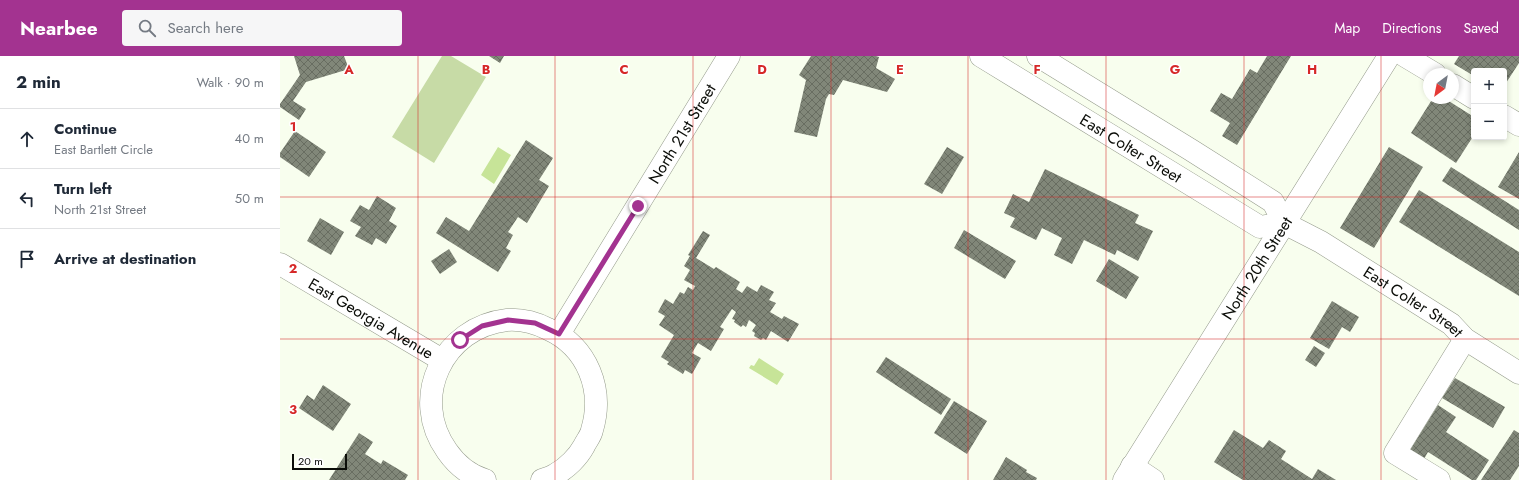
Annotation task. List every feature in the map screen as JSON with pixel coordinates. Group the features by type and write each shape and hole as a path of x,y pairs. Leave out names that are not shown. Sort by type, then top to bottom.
{"street":[{"name":"North 21st Street","path":"559,334 729,56"},
{"name":"East Colter Street","path":"981,56 1260,227 1284,223"},
{"name":"East Colter Street","path":"1038,56 1273,202 1284,223 1321,242 1451,324 1465,339 1519,373"},
{"name":"North 20th Street","path":"1128,473 1389,56"},
{"path":"1406,56 1425,68"},
{"path":"1459,89 1471,96"},
{"path":"1507,118 1519,125"},
{"name":"East Georgia Avenue","path":"280,264 442,360"},
{"path":"485,480 478,478 455,462 439,440 431,413 432,385 442,360 460,340 482,326 508,320 535,323 559,334 580,353 593,377 597,405 592,432 578,456 558,474 542,480"},
{"path":"1440,480 1395,453 1465,339"},
{"path":"1128,473 1153,480"}],"shaded area":[{"path":"442,56 451,56 486,77 434,163 392,137"},
{"path":"498,147 511,155 494,184 481,175"},
{"path":"759,358 784,374 777,385 749,368 751,365 754,366"}],"building":[{"path":"294,56 344,56 349,69 306,82 293,101 306,109 299,120 280,107 280,104 300,75"},
{"path":"489,56 504,56 500,63"},
{"path":"811,56 876,56 879,57 876,68 895,79 887,92 843,80 834,95 829,94 826,99 817,137 794,132 806,80 799,75"},
{"path":"1267,56 1291,56 1237,145 1222,136 1230,123 1210,111 1221,93 1232,99 1250,69 1257,73"},
{"path":"1459,56 1519,56 1519,63 1507,81 1507,68 1471,68 1471,74 1454,64"},
{"path":"1429,104 1453,104 1471,115 1471,140 1456,163 1411,133"},
{"path":"295,131 326,152 309,177 280,157 280,153"},
{"path":"526,140 553,158 539,180 549,186 527,223 518,217 508,232 513,235 506,248 511,251 498,272 436,233 446,217 469,231"},
{"path":"947,147 964,157 942,194 924,184"},
{"path":"1389,147 1423,167 1374,248 1340,228"},
{"path":"1519,152 1519,199 1498,187"},
{"path":"1451,167 1519,210 1519,230 1442,181"},
{"path":"1045,169 1139,215 1135,223 1153,231 1138,261 1117,250 1115,255 1084,240 1072,264 1054,255 1062,238 1042,228 1036,240 1010,227 1015,218 1004,213 1013,194 1029,202"},
{"path":"1419,190 1519,252 1519,296 1399,222"},
{"path":"377,196 396,208 389,221 397,226 386,244 376,238 372,245 355,236 361,227 350,221 360,205 369,210"},
{"path":"320,218 344,232 331,255 307,241"},
{"path":"964,230 1016,261 1005,279 954,248"},
{"path":"703,231 710,235 696,258 714,269 716,267 740,282 736,289 742,293 747,286 757,292 761,285 774,292 769,300 776,303 770,312 782,319 784,316 799,324 788,342 771,331 766,340 763,338 761,340 754,336 755,333 752,331 756,325 749,320 746,327 743,325 741,327 734,322 735,320 732,319 736,312 732,309 720,327 724,329 711,351 698,343 692,353 701,358 692,374 685,370 683,374 667,364 669,362 661,357 674,335 659,325 665,316 658,312 665,299 673,304 680,292 684,294 688,287 693,290 695,286 684,280 690,270 684,266 690,256 688,255"},
{"path":"449,249 457,262 440,274 431,261"},
{"path":"1109,259 1139,277 1126,299 1096,281"},
{"path":"1332,301 1359,317 1350,332 1342,327 1329,349 1310,338"},
{"path":"1314,346 1325,353 1316,367 1305,360"},
{"path":"886,357 951,399 941,415 876,372"},
{"path":"1455,378 1505,407 1493,428 1442,398"},
{"path":"323,385 351,404 333,431 299,408 307,395 314,400"},
{"path":"954,401 987,421 967,454 934,433"},
{"path":"1438,405 1456,417 1446,432 1489,460 1476,480 1472,480 1428,452 1424,459 1410,450"},
{"path":"1234,430 1263,448 1269,440 1286,451 1281,459 1312,479 1318,469 1336,480 1243,480 1214,462"},
{"path":"1514,430 1519,433 1519,466 1510,480 1481,480"},
{"path":"359,433 373,442 365,454 381,464 383,460 408,475 405,480 329,480"},
{"path":"1006,457 1027,470 1026,472 1037,478 1036,480 993,480"}],"route":[{"path":"460,340 482,326 508,320 535,323 559,334 638,206"}]}
